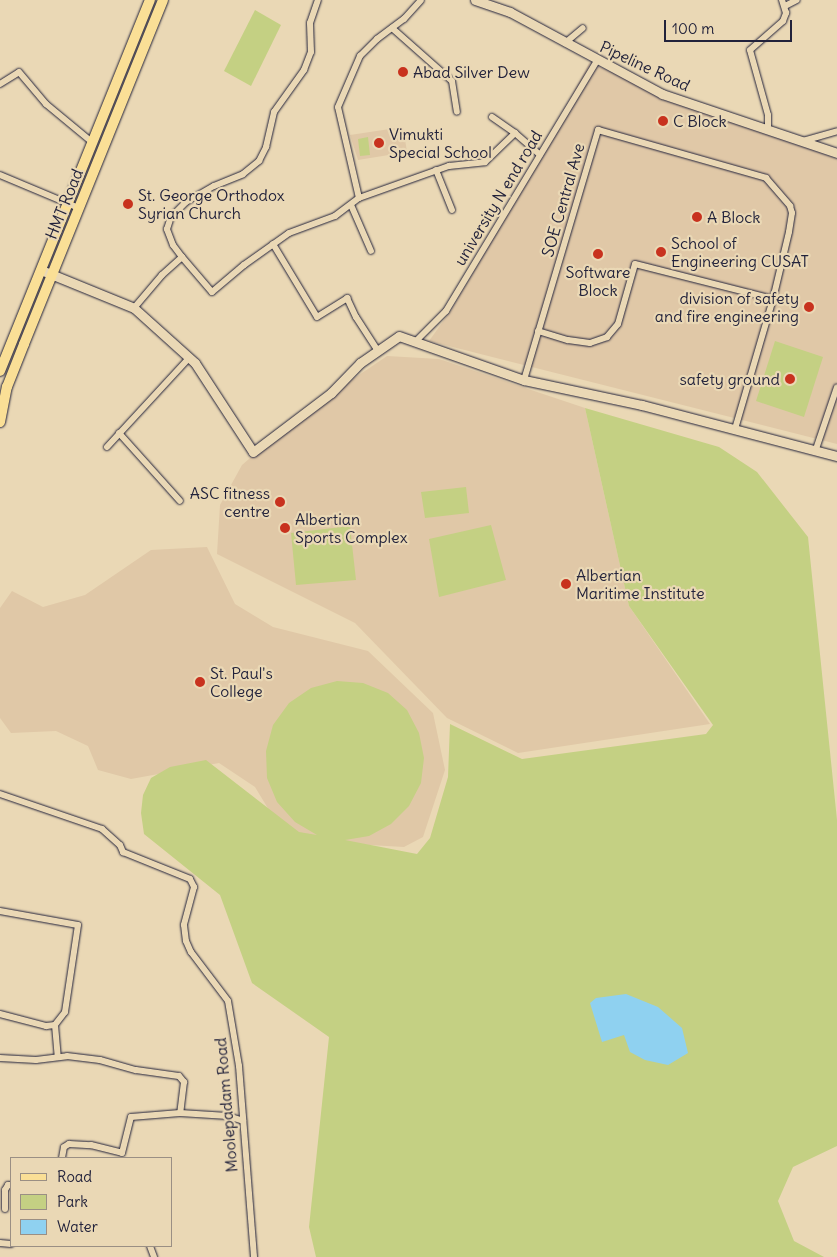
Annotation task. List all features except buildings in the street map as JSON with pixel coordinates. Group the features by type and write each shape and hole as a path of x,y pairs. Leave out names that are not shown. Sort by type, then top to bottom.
{"main road":[{"name":"HMT Road","path":"0,422 7,387 52,275 92,142 150,0"},
{"name":"HMT Road","path":"0,371 3,354 41,270 74,206 163,0"}],"street":[{"path":"318,0 310,23 311,52 304,70 274,112 266,147 259,161 243,174 214,186 186,202 171,217 167,229 173,245 212,292 273,244 289,234 335,216 360,198 436,170 469,162 485,162 515,133"},
{"path":"360,198 338,107 360,56 377,39 404,19 422,0"},
{"name":"Pipeline Road","path":"475,0 510,12 597,61 662,94 837,154"},
{"path":"768,130 768,115 750,50 783,21 786,13 784,3 797,0"},
{"path":"392,28 452,81 457,112"},
{"path":"564,43 583,28"},
{"name":"university N end road","path":"415,342 446,311 597,61"},
{"path":"0,84 19,72 46,104 92,142"},
{"path":"492,117 515,133 540,155"},
{"name":"SOE Central Ave","path":"524,380 598,130 766,178 790,206 792,213 773,299"},
{"path":"802,142 837,132"},
{"path":"436,170 452,210"},
{"path":"0,174 74,206"},
{"path":"351,205 371,251"},
{"path":"273,244 316,317 347,298 360,323 378,350"},
{"path":"134,308 162,275 182,257"},
{"path":"538,331 568,340 590,343 607,337 618,324 635,264 773,299 735,429"},
{"path":"41,270 134,308 190,357 253,452 287,424 330,393 360,363 399,336 524,380 642,405 837,456"},
{"path":"107,447 190,357"},
{"path":"816,450 837,388"},
{"path":"119,433 180,501"},
{"name":"Moolepadam Road","path":"0,794 90,824 109,834 120,845 123,852 190,879 194,887 184,925 186,941 197,960 228,1001 239,1066 247,1189 254,1257"},
{"path":"0,911 78,926 65,1012 55,1025 58,1057"},
{"path":"0,1014 46,1026 55,1025"},
{"path":"0,1058 36,1060 58,1057 100,1060 136,1070 179,1076 184,1082 180,1113"},
{"path":"62,1157 64,1147 69,1144 91,1145 122,1153 130,1117 180,1113 228,1116 243,1121"},
{"path":"5,1209 5,1190 10,1185"}],"shaded area":[{"name":"School of Engineering CUSAT","path":"589,63 837,159 837,444 429,341 452,309 529,177"},
{"name":"Vimukti Special School","path":"403,127 407,152 358,160 350,135"},
{"path":"387,356 439,359 585,408 629,606 710,724 518,753 447,718 355,623 217,554 220,505 242,465 303,413"},
{"name":"St. Paul's College","path":"207,547 235,604 273,627 368,651 433,713 445,770 423,837 404,847 317,842 275,820 255,787 219,763 131,779 98,770 88,746 56,731 11,733 0,718 0,608 12,591 43,607 85,595 151,550"}],"green space":[{"path":"255,10 281,25 251,86 224,71"},
{"path":"368,137 370,155 360,156 358,139"},
{"name":"safety ground","path":"775,341 823,357 804,417 756,401"},
{"path":"585,408 719,447 757,472 808,537 837,820 837,1146 793,1167 778,1201 794,1241 824,1257 316,1257 309,1227 329,1037 252,983 220,895 144,834 141,813 143,795 151,778 170,767 206,760 299,832 317,835 295,822 277,802 267,778 266,751 273,725 289,703 311,688 337,681 363,683 388,693 407,710 419,733 424,758 421,783 409,806 391,824 369,836 345,840 417,854 430,838 448,777 450,724 522,759 706,734 713,725 629,606"},
{"path":"466,487 469,513 425,518 421,492"},
{"path":"491,525 506,580 439,597 429,539"},
{"path":"350,526 356,580 296,585 291,533"}],"water":[{"path":"626,994 658,1007 682,1028 688,1053 668,1065 645,1060 630,1052 624,1035 602,1042 590,1003 596,998"}],"place":[{"name":"Abad Silver Dew","path":"403,72"},
{"name":"C Block","path":"663,121"},
{"name":"Vimukti Special School","path":"379,143"},
{"name":"St. George Orthodox Syrian Church","path":"128,204"},
{"name":"A Block","path":"697,217"},
{"name":"School of Engineering CUSAT","path":"661,252"},
{"name":"Software Block","path":"598,254"},
{"name":"division of safety and fire engineering","path":"809,307"},
{"name":"safety ground","path":"790,379"},
{"name":"ASC fitness centre","path":"280,502"},
{"name":"Albertian Sports Complex","path":"285,528"},
{"name":"Albertian Maritime Institute","path":"566,584"},
{"name":"St. Paul's College","path":"200,682"}]}
